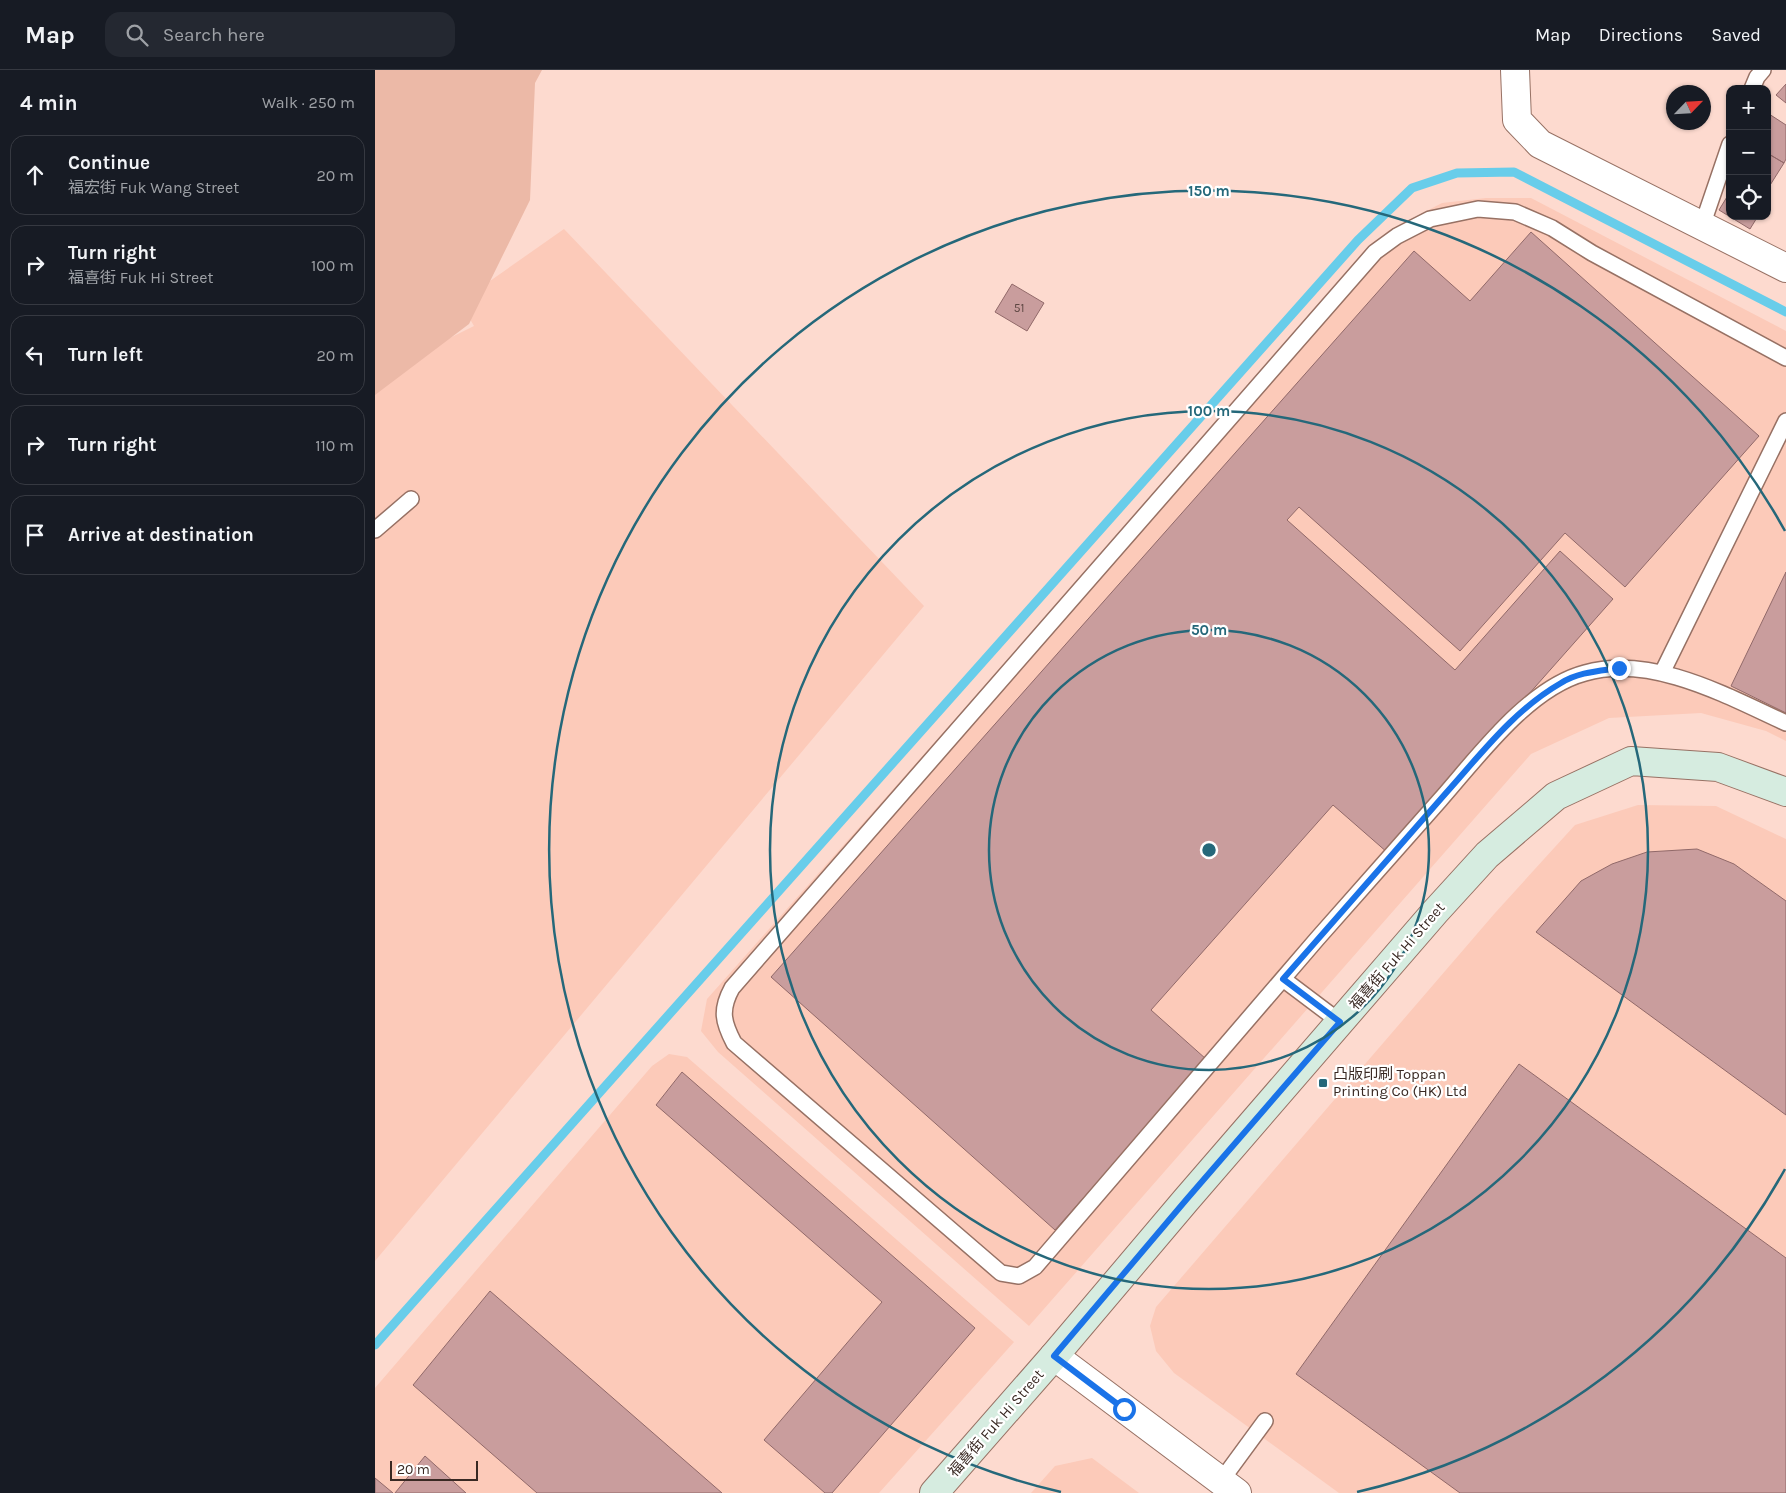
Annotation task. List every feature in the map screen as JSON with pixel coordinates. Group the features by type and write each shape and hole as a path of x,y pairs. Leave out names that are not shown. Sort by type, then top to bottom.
{"street":[{"path":"1515,70 1517,120 1540,144 1786,268"},
{"name":"福喜街 Fuk Hi Street","path":"935,1493 1340,1022 1487,855 1556,796 1631,762 1718,767 1786,792"},
{"path":"1054,1356 1229,1487"}],"lane":[{"path":"1754,85 1763,70"},
{"path":"1702,226 1726,156"},
{"path":"1786,358 1592,253 1551,228 1515,212 1478,209 1430,219 1397,236 1375,252 732,988 725,1001 724,1015 727,1030 734,1043 1001,1273 1019,1276 1035,1267 1381,865 1505,727 1529,705 1562,682 1586,672 1619,668 1662,673 1720,693 1786,724"},
{"path":"1662,673 1786,421"},
{"path":"375,530 411,499"},
{"path":"1283,979 1340,1022"},
{"path":"1229,1487 1265,1421"}],"shaded area":[{"path":"375,70 542,70 535,83 530,200 469,324 375,395"},
{"path":"1486,198 1531,198 1786,331 1786,741 1766,731 1701,713 1609,718 1531,754 1029,1326 718,1052 701,1031 707,999 1388,231 1442,203"},
{"path":"564,229 924,606 375,1261 375,375 474,326 460,302"},
{"path":"1638,805 1716,806 1786,839 1786,1493 1339,1493 1174,1373 1156,1351 1150,1326 1156,1307 1495,913 1575,825"},
{"path":"669,1054 687,1057 1014,1342 879,1493 375,1493 375,1388 652,1066"},
{"path":"1092,1458 1139,1493 1031,1493 1055,1466"}],"building":[{"path":"1786,84 1786,103 1776,95"},
{"path":"1771,115 1786,125 1786,159 1784,163 1771,155"},
{"path":"1771,155 1784,163 1771,184"},
{"path":"1726,199 1726,214 1719,210"},
{"path":"1735,220 1756,220 1750,229"},
{"path":"1531,232 1759,436 1625,587 1565,533 1460,651 1299,507 1287,520 1455,670 1560,551 1613,599 1388,853 1333,805 1151,1010 1206,1059 1055,1230 771,977 1414,251 1470,301"},
{"path":"1012,284 1044,303 1027,331 995,312"},
{"path":"1786,572 1786,713 1731,686"},
{"path":"1697,849 1734,864 1786,901 1786,1115 1536,932 1581,881 1612,864 1647,852"},
{"path":"1519,1064 1786,1258 1786,1493 1460,1493 1296,1374"},
{"path":"682,1072 975,1328 832,1493 825,1493 764,1440 882,1302 656,1105"},
{"path":"490,1291 722,1493 537,1493 413,1385"},
{"path":"425,1456 466,1493 395,1493"},
{"path":"375,1478 393,1493 375,1493"}],"waterway":[{"path":"375,1345 1358,240 1412,188 1457,173 1514,172 1786,312"}],"place":[{"name":"凸版印刷 Toppan Printing Co (HK) Ltd","path":"1323,1083"}],"route":[{"path":"1124,1409 1054,1356 1340,1022 1283,979 1381,865 1505,727 1529,705 1562,682 1586,672 1619,668"}]}
